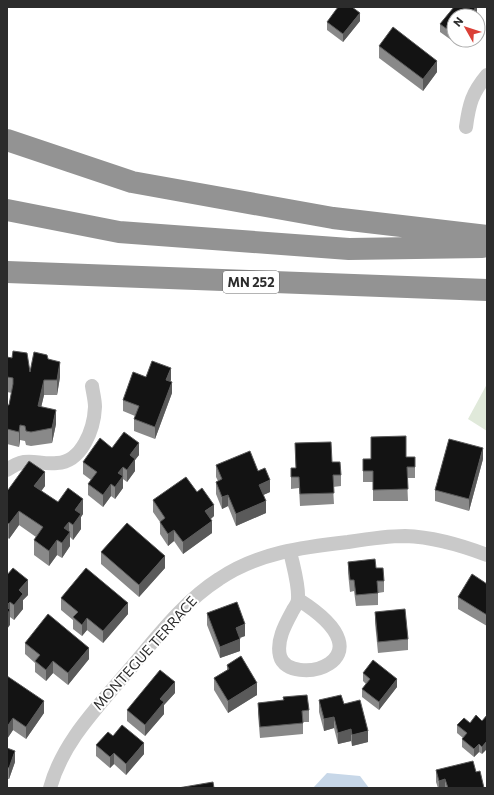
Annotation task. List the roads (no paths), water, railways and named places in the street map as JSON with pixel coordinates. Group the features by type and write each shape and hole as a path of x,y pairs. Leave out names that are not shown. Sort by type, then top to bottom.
{"highway":[{"path":"7,140 132,182 333,218 487,236"},
{"path":"7,210 119,232 349,249 487,246"},
{"name":"MN 252","path":"10,273 487,290"}],"street":[{"path":"466,127 469,104 477,87 487,75"},
{"path":"7,470 19,462 31,460 57,463 71,459 82,449 91,429 95,407 92,386"},
{"name":"MONTEGUE TERRACE","path":"50,788 66,750 83,723 196,596 219,578 244,564 272,554 312,546 384,537 406,536 447,542 487,555"},
{"path":"290,551 298,600 286,622 279,643 279,655 283,663 292,668 306,670 320,668 334,661 340,650 338,638 331,626 310,607 298,600"}],"water":[{"path":"327,773 360,776 369,788 313,788"}]}
